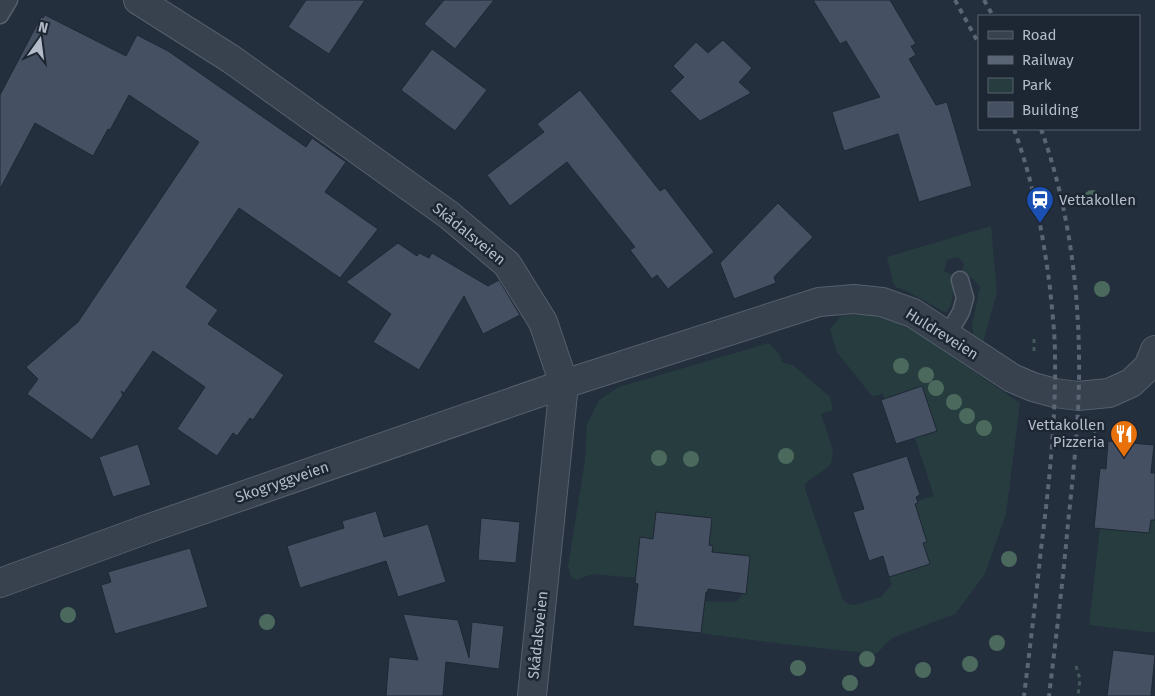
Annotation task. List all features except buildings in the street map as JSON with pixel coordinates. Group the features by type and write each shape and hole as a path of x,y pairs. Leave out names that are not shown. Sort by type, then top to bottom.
{"street":[{"name":"Skådalsveien","path":"138,0 231,59 449,215 508,264 543,322 564,384 532,696"},
{"name":"Huldreveien","path":"564,384 819,302 854,299 882,302 913,313 1012,378 1054,393 1078,396 1109,393 1131,383 1148,367 1155,350"},
{"name":"Skogryggveien","path":"0,583 148,529 564,384"}],"lane":[{"path":"0,15 9,0"},
{"path":"947,336 960,312 964,298 960,280"}],"path":[{"path":"1076,666 1080,679 1078,696"}],"green space":[{"path":"991,226 997,293 983,342 974,337 972,325 980,287 973,279 962,273 964,264 958,257 947,260 944,271 952,275 954,280 951,305 946,313 909,292 896,287 887,257"},
{"path":"868,314 895,322 914,331 1020,403 1006,514 985,574 955,614 892,638 876,654 691,632 691,629 701,630 705,601 737,601 743,593 712,553 713,546 653,539 636,578 592,574 577,580 571,577 568,567 585,460 587,424 599,400 619,387 769,343 780,355 782,362 794,366 830,397 833,410 821,414 833,450 831,464 805,484 805,489 843,600 848,604 855,605 881,597 892,584 889,577 930,564 923,543 927,542 915,504 918,503 917,501 934,496 915,438 937,431 922,386 884,399 883,394 872,396 836,351 830,329 841,316"},
{"path":"1151,520 1155,520 1155,632 1089,625 1100,528 1149,533"}],"railway":[{"path":"955,0 978,42"},
{"path":"984,0 992,15"},
{"path":"1014,130 1027,168 1041,227 1050,288 1055,347 1054,405 1047,501 1024,696"},
{"path":"1041,130 1058,184 1069,241 1076,298 1079,356 1078,419 1062,587 1049,696"}],"place":[{"name":"Vettakollen","path":"1040,224"},
{"name":"Vettakollen Pizzeria","path":"1124,458"}]}
